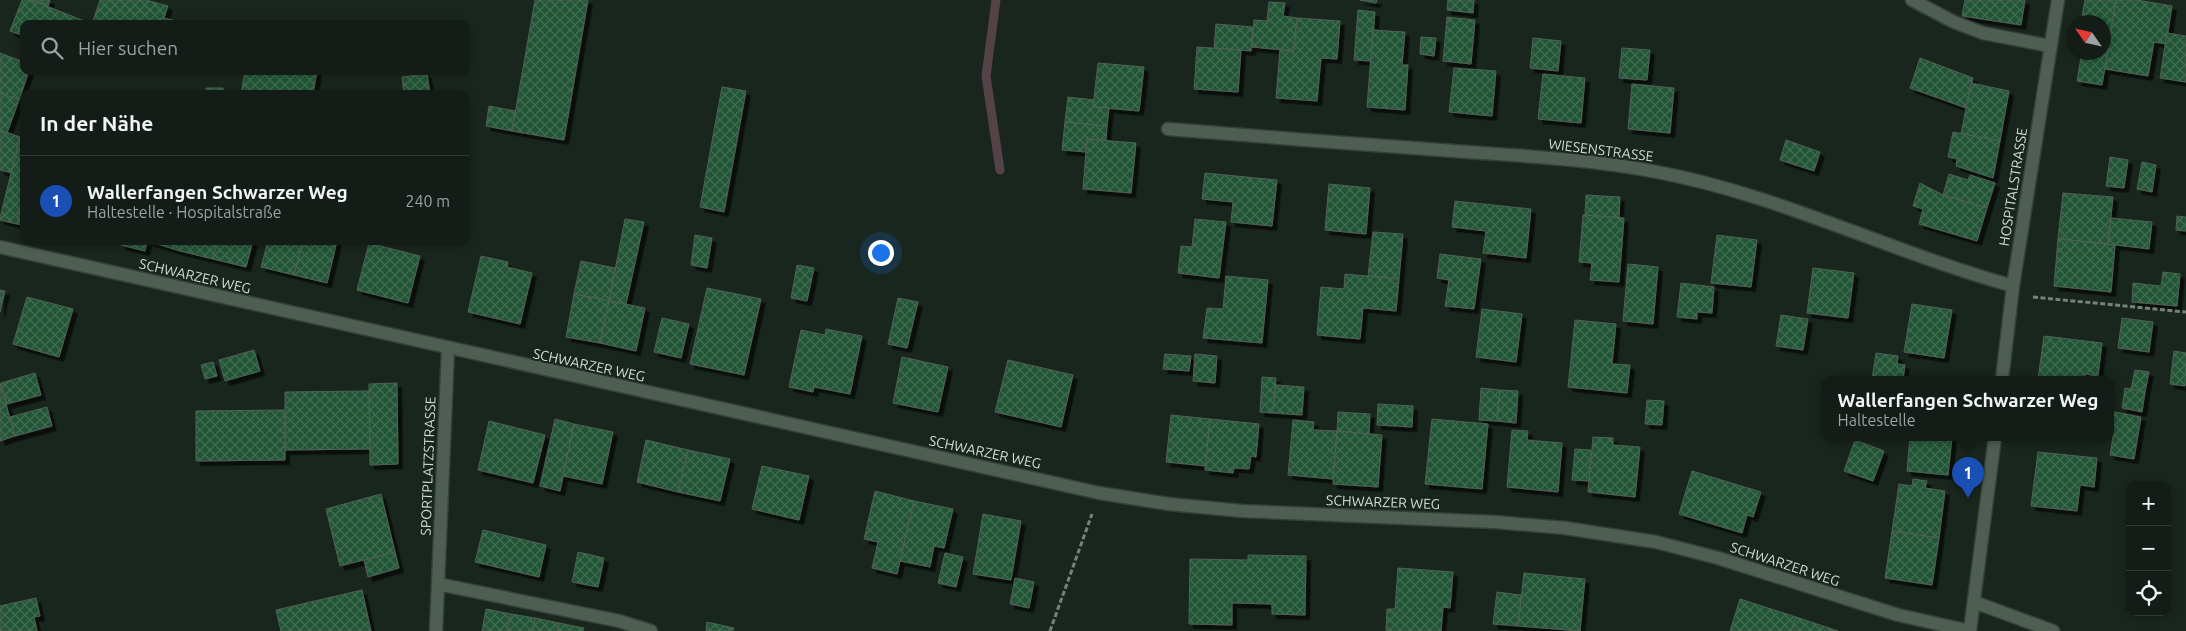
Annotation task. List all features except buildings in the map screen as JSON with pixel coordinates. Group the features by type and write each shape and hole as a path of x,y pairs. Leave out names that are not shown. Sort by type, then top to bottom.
{"street":[{"path":"1912,0 1954,22 1983,33 2050,46"},
{"name":"HOSPITALSTRASSE","path":"2002,376 2012,290 2058,0"},
{"name":"WIESENSTRASSE","path":"1168,129 1568,160 1656,171 1696,180 1761,200 2012,290"},
{"name":"SCHWARZER WEG","path":"0,247 448,349 1099,493 1169,504 1242,511 1564,528 1656,542 1718,558 1898,614 1970,631"},
{"name":"SPORTPLATZSTRASSE","path":"436,631 448,349"},
{"path":"1970,631 1994,441"},
{"path":"438,584 619,620 651,631"},
{"path":"1974,602 2053,631"}],"path":[{"path":"2012,290 2186,312"},
{"path":"1050,631 1099,493"}],"waterway":[{"path":"996,0 986,76 1000,170"}],"place":[{"name":"Wallerfangen Schwarzer Weg","path":"1968,498"}]}
